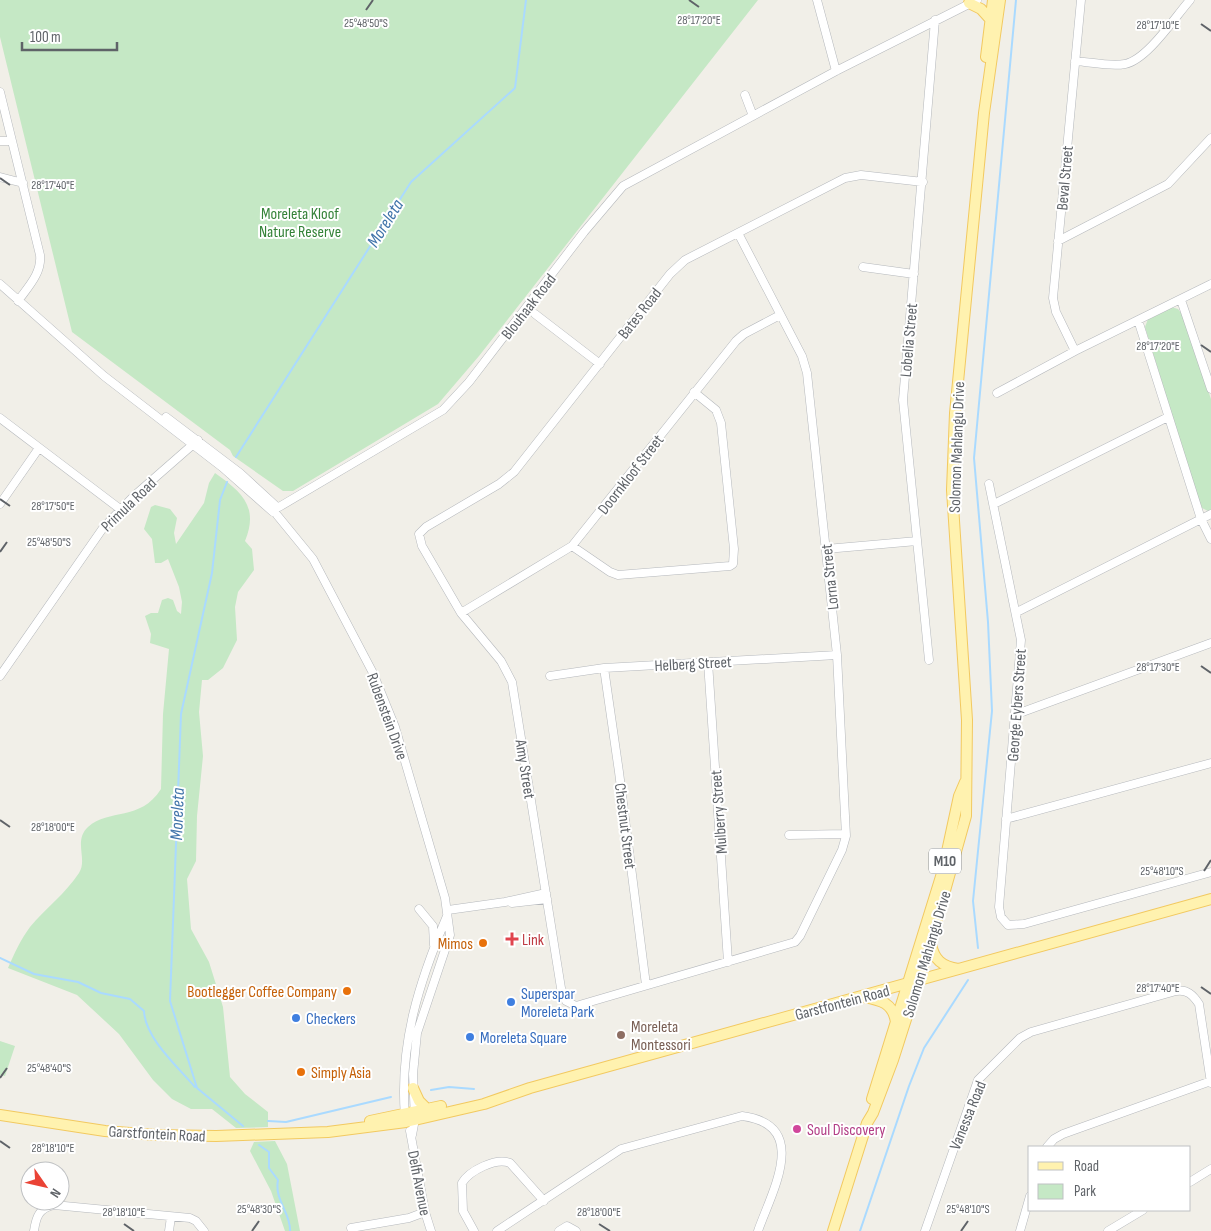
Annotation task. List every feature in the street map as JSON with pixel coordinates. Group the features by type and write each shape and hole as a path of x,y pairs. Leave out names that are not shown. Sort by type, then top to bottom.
{"main road":[{"name":"Solomon Mahlangu Drive","path":"867,1123 873,1113 893,1060 919,981 966,816 967,720 952,490 955,413 993,0"},
{"name":"Solomon Mahlangu Drive","path":"984,113 988,98 1000,0"},
{"path":"973,2 990,19"},
{"name":"Solomon Mahlangu Drive","path":"833,1231 943,870 959,796 965,781"},
{"name":"Garstfontein Road","path":"0,1115 105,1131 155,1135 216,1136 294,1133 410,1117 484,1104 530,1088 1211,899"},
{"path":"930,944 933,955 940,962 950,968 962,969"},
{"path":"860,996 884,1002 892,1009 896,1023"},
{"path":"413,1088 419,1101 427,1109"},
{"name":"Garstfontein Road","path":"410,1117 427,1109 530,1088"},
{"name":"Garstfontein Road","path":"0,1109 21,1117"}],"street":[{"path":"817,0 836,71"},
{"name":"Beval Street","path":"1074,351 1053,303 1081,0"},
{"path":"1075,61 1123,65 1132,63 1144,54 1190,0"},
{"name":"Blouhaak Road","path":"278,511 449,406 584,232 623,186 836,71 973,2"},
{"name":"Lobelia Street","path":"929,660 903,408 936,20"},
{"path":"0,92 41,260 36,275 18,301"},
{"path":"745,95 753,116"},
{"path":"1058,241 1168,184 1211,138"},
{"path":"0,141 12,141"},
{"name":"Bates Road","path":"422,546 419,539 422,530 499,484 514,472 677,266 785,207 852,176 923,182"},
{"path":"0,177 23,183"},
{"name":"Lorna Street","path":"728,962 792,944 799,938 842,850 846,834 837,655 807,373 802,356 738,233"},
{"path":"863,267 914,274"},
{"name":"Rubenstein Drive","path":"0,284 104,376 196,442 278,511 313,559 328,585 380,689 395,727 434,854 448,913 450,935 419,1025 414,1057 410,1117"},
{"path":"997,393 1074,351 1211,284"},
{"path":"1181,300 1211,389"},
{"path":"535,314 600,364"},
{"name":"Doornkloof Street","path":"461,613 572,546 736,341 744,334 780,315"},
{"path":"1138,320 1201,519 1211,539"},
{"path":"572,546 610,572 618,575 730,566 735,561 721,423 716,410 694,392"},
{"path":"994,504 1168,417"},
{"path":"0,418 120,509"},
{"name":"Primula Road","path":"0,676 85,551 120,509 196,442"},
{"path":"0,504 38,448"},
{"name":"George Eybers Street","path":"989,484 1017,612 1021,645 1017,714 999,907 1001,917 1008,925 1024,924 1211,872"},
{"path":"1017,612 1211,514"},
{"path":"826,549 917,541"},
{"name":"Amy Street","path":"422,546 461,613 501,661 512,682 564,996 569,1003 581,1006 646,985"},
{"path":"1017,714 1211,643"},
{"name":"Helberg Street","path":"550,676 604,668 837,655"},
{"name":"Mulberry Street","path":"708,662 728,962"},
{"name":"Chestnut Street","path":"604,668 646,985"},
{"path":"1006,820 1211,763"},
{"path":"789,835 846,834"},
{"path":"410,1117 405,1060 412,1012 448,913 546,896"},
{"path":"419,910 434,929 433,955"},
{"path":"646,985 728,962"},
{"name":"Vanessa Road","path":"925,1231 978,1080 1020,1038 1031,1032 1176,991 1190,993 1196,999 1200,1010 1211,1082"},
{"path":"1048,1146 1054,1139 1063,1134 1211,1082"},
{"path":"497,1231 621,1149 736,1116 748,1116 771,1128 776,1133 783,1147 782,1160 758,1231"},
{"name":"Delfi Avenue","path":"410,1117 425,1212 431,1231"},
{"path":"474,1231 463,1211 462,1183 468,1175 496,1161 510,1162 544,1201"},
{"path":"1191,1181 1211,1169"},
{"path":"1020,1231 1028,1203"},
{"path":"34,1231 38,1214 47,1207 54,1205 190,1218 196,1221 204,1231"},
{"path":"1108,1231 1141,1211"},
{"path":"351,1228 409,1218 425,1212"},
{"path":"170,1231 171,1217"},
{"path":"559,1231 567,1226 576,1231"}],"green space":[{"name":"Moreleta Kloof Nature Reserve","path":"0,0 758,0 479,356 438,404 293,491 283,491 233,456 230,450 72,332 0,37"},
{"path":"1171,307 1178,309 1182,314 1211,399 1211,510 1208,511 1200,507 1145,327 1148,319"},
{"path":"215,473 240,494 249,510 249,529 245,541 252,549 254,570 238,592 235,607 237,640 223,668 208,680 202,680 199,712 203,756 197,816 196,861 187,879 191,929 209,962 223,1007 230,1077 245,1094 268,1112 268,1127 236,1128 212,1109 191,1109 172,1099 153,1080 119,1034 77,995 8,968 30,927 79,873 82,862 82,838 88,827 96,821 134,811 144,806 161,789 163,714 169,649 150,643 151,634 145,616 151,613 158,613 162,600 168,598 173,600 177,611 181,614 182,602 179,587 168,559 161,563 155,563 152,539 144,529 151,507 155,505 170,509 177,518 174,533 176,544 204,503 209,483"},
{"path":"0,1041 15,1046 5,1076 0,1075"},
{"path":"275,1141 287,1164 300,1231 285,1231 271,1191 250,1151 254,1142"}],"waterway":[{"name":"Moreleta","path":"236,457 411,182 515,88 526,0"},
{"path":"978,948 973,901 992,711 988,622 974,458 1016,0"},
{"name":"Moreleta","path":"227,482 220,500 212,573 181,714 170,1001 197,1088 243,1126"},
{"path":"0,958 34,974 78,982 101,993 130,999 144,1011 146,1021 156,1042 195,1087"},
{"path":"860,1231 909,1086 924,1048 968,980"},
{"path":"431,1090 449,1087 474,1089"},
{"path":"268,1121 286,1122 391,1097"},
{"name":"Moreleta","path":"259,1145 269,1152 269,1168 278,1180 278,1194 290,1224 290,1231"}],"place":[{"name":"Link","path":"512,939"},
{"name":"Mimos","path":"483,943"},
{"name":"Bootlegger Coffee Company","path":"347,991"},
{"name":"Superspar Moreleta Park","path":"511,1002"},
{"name":"Checkers","path":"296,1018"},
{"name":"Moreleta Montessori","path":"621,1035"},
{"name":"Moreleta Square","path":"470,1037"},
{"name":"Simply Asia","path":"301,1072"},
{"name":"Soul Discovery","path":"797,1129"}]}
